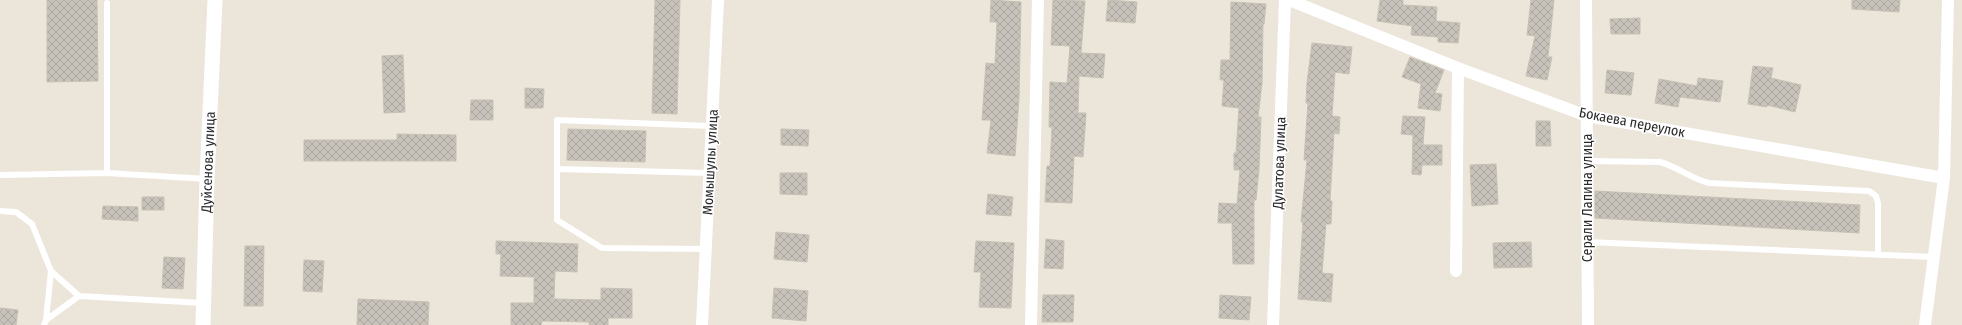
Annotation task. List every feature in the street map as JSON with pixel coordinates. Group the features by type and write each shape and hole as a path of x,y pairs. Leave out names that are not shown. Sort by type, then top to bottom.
{"street":[{"name":"Дуйсенова улица","path":"203,325 207,179 216,0"},
{"name":"Момышулы улица","path":"702,325 718,0"},
{"path":"1031,325 1038,0"},
{"name":"Дулатова улица","path":"1273,325 1285,0"},
{"name":"Бокаева переулок","path":"1289,0 1458,68 1587,116 1944,178"},
{"name":"Серали Лапина улица","path":"1586,0 1588,325"},
{"path":"1925,325 1944,178 1948,0"},
{"path":"1456,270 1458,68"}],"lane":[{"path":"107,3 107,173"},
{"path":"706,249 602,248 557,220 557,120 712,126"},
{"path":"1587,161 1660,162 1671,165 1699,180 1709,183 1870,191 1876,196 1878,203 1878,255"},
{"path":"557,169 709,173"},
{"path":"0,175 107,173 207,179"},
{"path":"0,211 16,212 32,224 51,271 79,296 204,303"},
{"path":"1587,242 1933,257"},
{"path":"45,323 51,271"},
{"path":"45,323 79,296"}],"building":[{"path":"47,0 97,0 98,81 47,82"},
{"path":"655,0 680,0 677,114 652,113"},
{"path":"991,0 1021,2 1019,98 1015,156 987,153 991,120 982,120 986,63 995,64 997,22 990,22"},
{"path":"1053,0 1085,1 1081,53 1105,54 1103,78 1079,76 1078,113 1086,113 1083,157 1074,156 1072,203 1045,202 1047,166 1050,166 1052,127 1049,127 1050,82 1067,83 1070,46 1051,45"},
{"path":"1108,0 1137,2 1135,23 1106,21"},
{"path":"1380,0 1403,0 1403,5 1437,7 1436,21 1460,23 1458,43 1438,42 1438,37 1411,35 1412,26 1377,21"},
{"path":"1531,0 1554,0 1548,57 1552,57 1547,80 1526,76 1535,36 1527,35"},
{"path":"1852,0 1900,0 1899,12 1852,9"},
{"path":"1231,2 1266,4 1263,24 1262,83 1258,117 1261,117 1259,169 1256,200 1254,200 1254,264 1233,264 1232,223 1218,223 1219,203 1237,204 1240,170 1234,170 1234,153 1236,153 1239,108 1222,106 1224,80 1220,80 1221,60 1230,60"},
{"path":"1640,18 1640,34 1611,34 1610,19"},
{"path":"1312,43 1352,47 1349,74 1335,72 1332,116 1340,117 1339,134 1334,133 1330,201 1332,201 1331,224 1326,224 1322,273 1333,274 1331,302 1298,299 1303,222 1301,222 1307,160 1304,160 1308,103 1306,103 1307,83"},
{"path":"403,55 405,112 384,113 382,56"},
{"path":"1410,57 1444,70 1435,93 1442,94 1440,111 1418,108 1421,84 1402,77"},
{"path":"1753,66 1773,68 1771,78 1801,85 1795,112 1767,105 1767,107 1748,104"},
{"path":"1607,70 1634,73 1631,95 1605,93"},
{"path":"1698,78 1723,81 1720,102 1680,97 1678,107 1655,103 1659,79 1697,86"},
{"path":"525,88 544,89 543,108 525,108"},
{"path":"471,100 493,100 493,120 470,120"},
{"path":"1403,116 1425,117 1423,145 1442,145 1442,165 1422,165 1421,175 1412,174 1413,135 1401,134"},
{"path":"1536,121 1550,121 1551,146 1536,146"},
{"path":"568,129 646,131 645,162 567,160"},
{"path":"781,129 809,130 808,146 781,145"},
{"path":"397,134 456,135 456,161 304,161 304,140 397,140"},
{"path":"1496,164 1498,204 1472,206 1470,165"},
{"path":"780,173 807,173 807,195 780,194"},
{"path":"1595,191 1860,205 1859,233 1595,218"},
{"path":"988,194 1013,197 1011,216 986,214"},
{"path":"142,197 164,197 164,210 142,210"},
{"path":"103,206 138,207 138,221 102,219"},
{"path":"776,232 809,235 807,262 774,259"},
{"path":"1046,239 1064,241 1063,269 1044,268"},
{"path":"496,241 578,244 577,272 555,271 554,299 601,300 601,288 632,289 632,318 608,318 608,325 589,325 589,322 542,321 541,325 511,325 511,303 534,303 534,277 500,276 501,254 496,254"},
{"path":"976,241 1014,243 1011,308 979,307 981,272 974,272"},
{"path":"1531,242 1532,267 1494,268 1493,243"},
{"path":"245,246 264,246 263,306 244,306"},
{"path":"164,257 185,258 183,289 162,288"},
{"path":"304,260 324,261 322,292 303,291"},
{"path":"774,288 808,291 806,321 772,318"},
{"path":"1043,295 1074,295 1073,322 1042,322"},
{"path":"1220,295 1251,297 1249,320 1219,318"},
{"path":"358,299 429,302 428,325 357,325"},
{"path":"0,308 18,310 16,325 0,325"}]}
